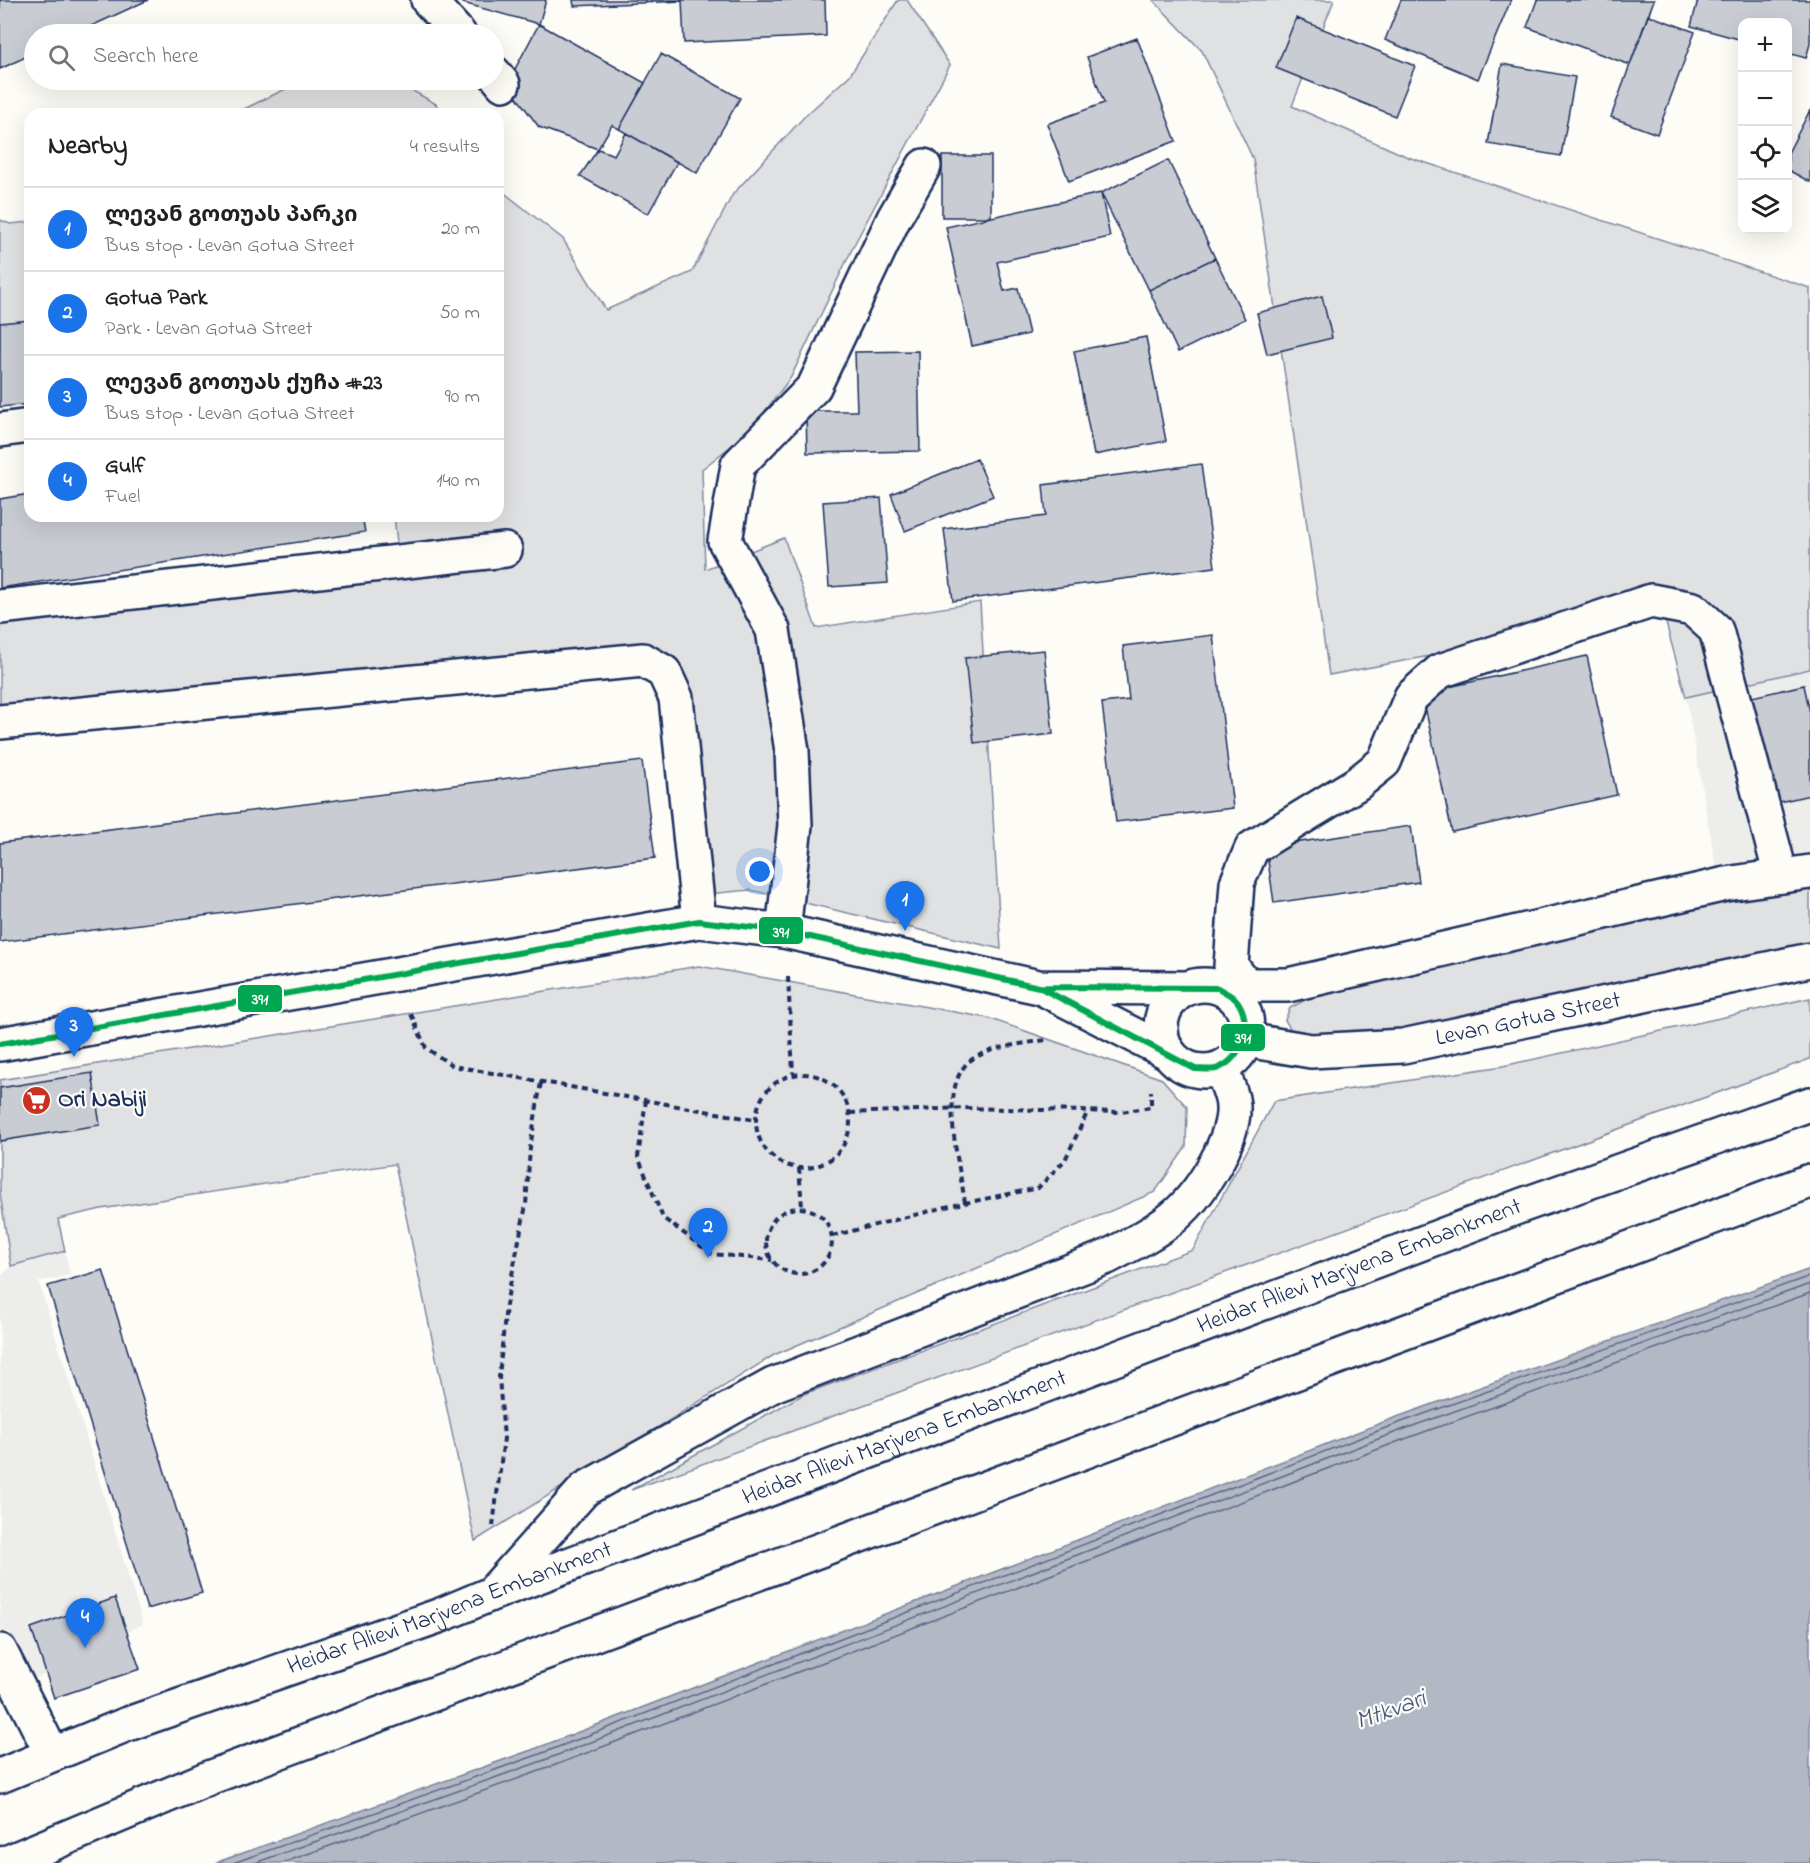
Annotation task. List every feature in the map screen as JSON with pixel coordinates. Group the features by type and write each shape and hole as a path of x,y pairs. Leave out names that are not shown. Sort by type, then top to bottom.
{"main road":[{"path":"428,0 450,24"},
{"path":"783,931 795,825 792,751 773,630 725,541 738,465 814,387 894,218 924,166"},
{"path":"0,430 24,427"},
{"path":"0,607 505,550"},
{"path":"0,1044 699,921 783,931 1039,987 1187,988 1206,985 1235,988 1288,985 1726,884 1795,874 1716,630 1693,609 1651,601 1440,671 1412,697 1384,762 1358,783 1252,848 1237,883 1231,966 1235,988 1239,1003 1247,1021 1245,1040 1236,1057 1221,1068 1202,1071 1183,1066 1169,1053 1039,987"},
{"path":"0,722 643,660 664,672 676,698 699,921"},
{"name":"Levan Gotua Street","path":"1245,1040 1311,1051 1403,1046 1810,960"},
{"path":"1169,1053 1161,1035 1163,1016 1172,999 1187,988"},
{"path":"491,1594 585,1489 773,1385 1107,1257 1149,1235 1185,1209 1206,1182 1224,1146 1233,1107 1221,1068"},
{"name":"Heidar Alievi Marjvena Embankment","path":"0,1776 126,1725 441,1615 491,1594 1523,1205 1810,1104"},
{"path":"6,1863 211,1777 1810,1181"},
{"path":"0,1651 52,1754"}],"path":[{"path":"788,977 793,1073"},
{"path":"409,1009 426,1048 453,1066 756,1120"},
{"path":"965,1203 951,1109 958,1073 974,1059 1008,1045 1055,1039"},
{"path":"793,1073 808,1073 823,1077 836,1086 845,1098 850,1113 851,1128 838,1154 813,1167 799,1168 773,1157 757,1133 756,1120 759,1104 766,1090 778,1079 793,1073"},
{"path":"492,1532 497,1511 504,1438 499,1377 506,1305 526,1205 530,1148 541,1082"},
{"path":"850,1113 951,1109 1121,1112 1151,1107 1151,1084"},
{"path":"646,1100 638,1157 663,1218 712,1254 772,1260"},
{"path":"832,1236 965,1203 1038,1188 1065,1160 1089,1111"},
{"path":"799,1168 802,1207"},
{"path":"802,1207 822,1216 829,1226 832,1236 828,1258 811,1272 789,1273 779,1269 772,1260 766,1251 765,1240 772,1220 781,1212 802,1207"}],"shaded area":[{"path":"898,0 907,0 950,65 855,243 791,377 750,431 702,469 705,569 784,538 816,628 980,602 1001,949 750,890 697,895 664,672 0,722 0,607 399,561 395,522 504,522 504,193 563,239 606,310 692,272 733,194 804,117 850,75"},
{"path":"1153,0 1334,0 1292,106 1408,157 1810,288 1810,669 1686,697 1663,612 1329,675 1253,159 1202,51"},
{"path":"283,90 412,90 436,104 438,108 246,108"},
{"path":"0,220 10,224 24,223 24,348 0,351"},
{"path":"1810,669 1810,852 1717,873 1686,697"},
{"path":"1810,889 1810,947 1401,1034 1295,1037 1285,1020 1290,1008 1326,989 1720,899"},
{"path":"699,966 988,1018 1162,1079 1187,1107 1186,1147 1155,1192 774,1355 475,1541 395,1164 101,1209 58,1219 65,1251 11,1266 0,1193 0,1080"},
{"path":"1810,998 1810,1059 631,1490 804,1394 1193,1250 1274,1101 1503,1066"},
{"path":"65,1251 70,1275 39,1282 143,1624 0,1697 0,1278 11,1266"}],"water":[{"name":"Mtkvari","path":"1810,1269 1810,1863 215,1863 537,1748 1394,1418"}],"building":[{"path":"0,0 148,0 96,24 24,24 24,58 0,69"},
{"path":"464,0 546,0 539,24 463,3"},
{"path":"573,0 682,0 682,1 574,6"},
{"path":"682,0 825,0 826,36 684,43"},
{"path":"1401,0 1511,0 1478,79 1385,40"},
{"path":"1537,0 1654,0 1630,65 1527,27"},
{"path":"1698,0 1810,0 1810,44 1806,58 1792,54 1792,18 1738,18 1738,39 1691,26"},
{"path":"1648,15 1695,32 1657,134 1611,117"},
{"path":"1296,18 1415,66 1395,116 1276,68"},
{"path":"539,24 645,83 619,129 612,125 598,149 539,127 507,84"},
{"path":"1137,38 1176,141 1069,181 1047,124 1104,103 1087,57"},
{"path":"661,54 740,98 697,173 619,129"},
{"path":"1502,64 1575,77 1561,156 1488,144"},
{"path":"1810,110 1810,182 1792,172 1792,145"},
{"path":"626,133 677,162 648,214 580,176 598,149 614,155"},
{"path":"942,156 991,156 991,217 942,217"},
{"path":"1168,160 1215,258 1149,290 1101,193"},
{"path":"1101,193 1110,237 997,262 1004,291 1018,288 1029,334 972,346 946,227"},
{"path":"1215,258 1245,319 1178,352 1149,290"},
{"path":"1322,296 1332,338 1267,354 1257,313"},
{"path":"24,321 24,405 0,407 0,323"},
{"path":"1146,337 1166,441 1094,455 1074,351"},
{"path":"918,351 920,451 807,453 806,411 857,411 855,352"},
{"path":"977,459 993,496 905,531 891,494"},
{"path":"1201,464 1215,567 953,601 944,529 1046,516 1043,485"},
{"path":"24,495 24,522 363,522 365,532 0,588 0,499"},
{"path":"881,498 888,583 829,587 823,502"},
{"path":"1213,635 1233,808 1116,822 1102,703 1129,700 1123,646"},
{"path":"1044,650 1053,734 974,743 965,658"},
{"path":"1587,656 1617,795 1452,832 1422,693"},
{"path":"1804,685 1810,713 1810,795 1775,803 1752,697"},
{"path":"642,761 655,858 0,942 0,843"},
{"path":"1411,826 1419,882 1274,903 1266,847"},
{"path":"92,1073 100,1125 0,1141 0,1088"},
{"path":"103,1270 202,1593 147,1609 48,1286"},
{"path":"115,1598 140,1669 54,1698 31,1628"}],"transit line":[{"name":"391","path":"0,1044 699,921 783,931 1039,987"},
{"name":"391","path":"1039,987 1218,988 1238,1002 1244,1020 1243,1039 1234,1056 1227,1063 1214,1069 1195,1069 1039,987"}],"place":[{"name":"ლევან გოთუას პარკი","path":"905,931"},
{"name":"ლევან გოთუას ქუჩა #23","path":"74,1057"},
{"name":"Ori Nabiji","path":"37,1100"},
{"name":"Gotua Park","path":"708,1258"},
{"name":"Gulf","path":"85,1648"}]}
